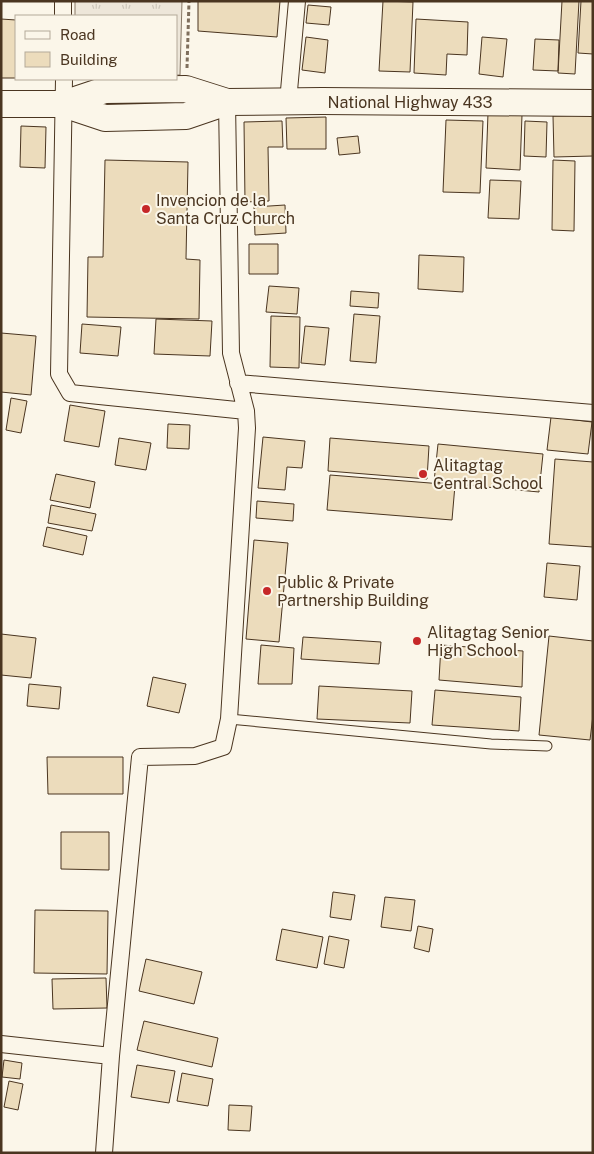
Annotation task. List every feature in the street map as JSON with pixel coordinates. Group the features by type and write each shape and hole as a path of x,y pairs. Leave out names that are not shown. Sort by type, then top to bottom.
{"main road":[{"name":"National Highway 433","path":"1,104 63,91 186,89 227,102 593,103"},
{"name":"National Highway 433","path":"63,91 105,118 186,116 227,102"}],"street":[{"path":"64,1 64,15"},
{"path":"288,102 297,1"},
{"path":"63,91 59,374 70,393 246,411"},
{"path":"104,1153 111,1056 140,758 195,756 223,747 230,719 248,428 246,411 231,353 227,102"},
{"path":"238,383 593,413"},
{"path":"1,1044 111,1056"}],"lane":[{"path":"230,719 491,744 547,746"}],"path":[{"path":"186,89 189,1"}],"green space":[{"path":"75,1 182,1 180,75 178,75 178,15 75,15"}],"building":[{"path":"198,1 280,1 277,37 198,31"},
{"path":"383,1 413,2 410,72 379,71"},
{"path":"562,1 579,1 575,74 558,73"},
{"path":"581,1 593,1 593,54 578,53"},
{"path":"308,5 331,7 329,25 306,23"},
{"path":"1,19 15,20 15,78 1,78"},
{"path":"416,19 468,22 467,55 447,54 446,75 414,73"},
{"path":"306,37 328,40 325,73 302,70"},
{"path":"482,37 507,39 503,77 479,74"},
{"path":"535,39 559,40 558,71 533,70"},
{"path":"488,113 522,115 520,170 486,168"},
{"path":"593,115 593,156 554,157 553,116"},
{"path":"326,117 326,149 287,149 286,118"},
{"path":"446,120 483,121 480,193 443,192"},
{"path":"282,121 283,147 268,147 269,201 245,202 244,122"},
{"path":"525,121 547,122 546,157 524,156"},
{"path":"21,126 46,127 45,168 20,167"},
{"path":"358,136 360,153 339,155 337,138"},
{"name":"Invencion de la Santa Cruz Church","path":"105,160 188,162 186,259 200,260 199,319 87,317 88,257 103,257"},
{"path":"553,160 575,161 574,231 552,230"},
{"path":"490,180 521,181 519,219 488,218"},
{"path":"285,205 286,233 255,235 254,207"},
{"path":"249,244 278,244 278,274 249,274"},
{"path":"419,255 464,257 463,292 418,289"},
{"path":"269,286 299,288 297,314 266,312"},
{"path":"351,291 379,293 378,308 350,306"},
{"path":"354,314 380,316 376,363 350,361"},
{"path":"271,316 300,317 299,368 270,367"},
{"path":"156,319 212,321 210,356 154,354"},
{"path":"82,324 121,327 118,356 80,353"},
{"path":"305,326 329,328 325,365 301,363"},
{"path":"1,333 36,336 31,395 1,392"},
{"path":"11,398 27,401 21,433 6,430"},
{"path":"70,405 105,411 99,447 64,441"},
{"path":"551,417 592,422 588,454 547,450"},
{"path":"168,424 190,425 189,449 167,448"},
{"path":"263,437 305,441 302,468 287,467 285,490 258,488"},
{"path":"119,438 151,443 146,470 115,465"},
{"path":"330,438 429,446 427,479 328,471"},
{"path":"438,444 543,454 539,492 434,482"},
{"path":"555,459 593,462 593,547 549,544"},
{"path":"56,474 95,482 90,508 50,500"},
{"path":"330,475 455,485 452,520 327,510"},
{"path":"257,501 294,504 293,521 256,518"},
{"path":"51,505 96,514 92,531 48,523"},
{"path":"47,527 87,536 83,555 43,546"},
{"name":"Public & Private Partnership Building","path":"254,540 288,543 279,642 246,639"},
{"path":"547,563 580,566 577,600 544,597"},
{"path":"1,634 36,638 31,678 1,675"},
{"path":"549,636 593,641 593,715 590,740 539,735"},
{"path":"303,637 381,642 379,664 301,659"},
{"path":"261,645 294,648 292,684 258,684"},
{"path":"441,645 523,651 522,687 439,680"},
{"path":"153,677 186,684 179,713 147,706"},
{"path":"29,684 61,687 59,709 27,706"},
{"path":"319,686 412,691 410,723 317,719"},
{"path":"435,690 521,697 519,731 432,725"},
{"path":"47,757 123,757 123,794 48,794"},
{"path":"61,832 109,832 109,870 61,869"},
{"path":"333,892 355,895 351,920 330,917"},
{"path":"385,897 415,900 411,931 381,927"},
{"path":"35,910 108,911 107,974 34,973"},
{"path":"418,926 433,929 429,952 414,948"},
{"path":"282,929 323,937 317,968 276,960"},
{"path":"329,936 349,940 344,968 324,964"},
{"path":"146,959 202,972 194,1004 139,991"},
{"path":"106,978 107,1008 53,1009 52,979"},
{"path":"144,1021 218,1038 212,1067 137,1050"},
{"path":"4,1060 22,1063 20,1079 2,1077"},
{"path":"137,1065 175,1071 169,1103 131,1097"},
{"path":"182,1073 213,1079 208,1106 177,1101"},
{"path":"9,1081 23,1084 18,1110 4,1107"},
{"path":"229,1105 252,1106 250,1131 228,1130"}],"place":[{"name":"Invencion de la Santa Cruz Church","path":"146,209"},
{"name":"Alitagtag Central School","path":"423,474"},
{"name":"Public & Private Partnership Building","path":"267,591"},
{"name":"Alitagtag Senior High School","path":"417,641"}]}
